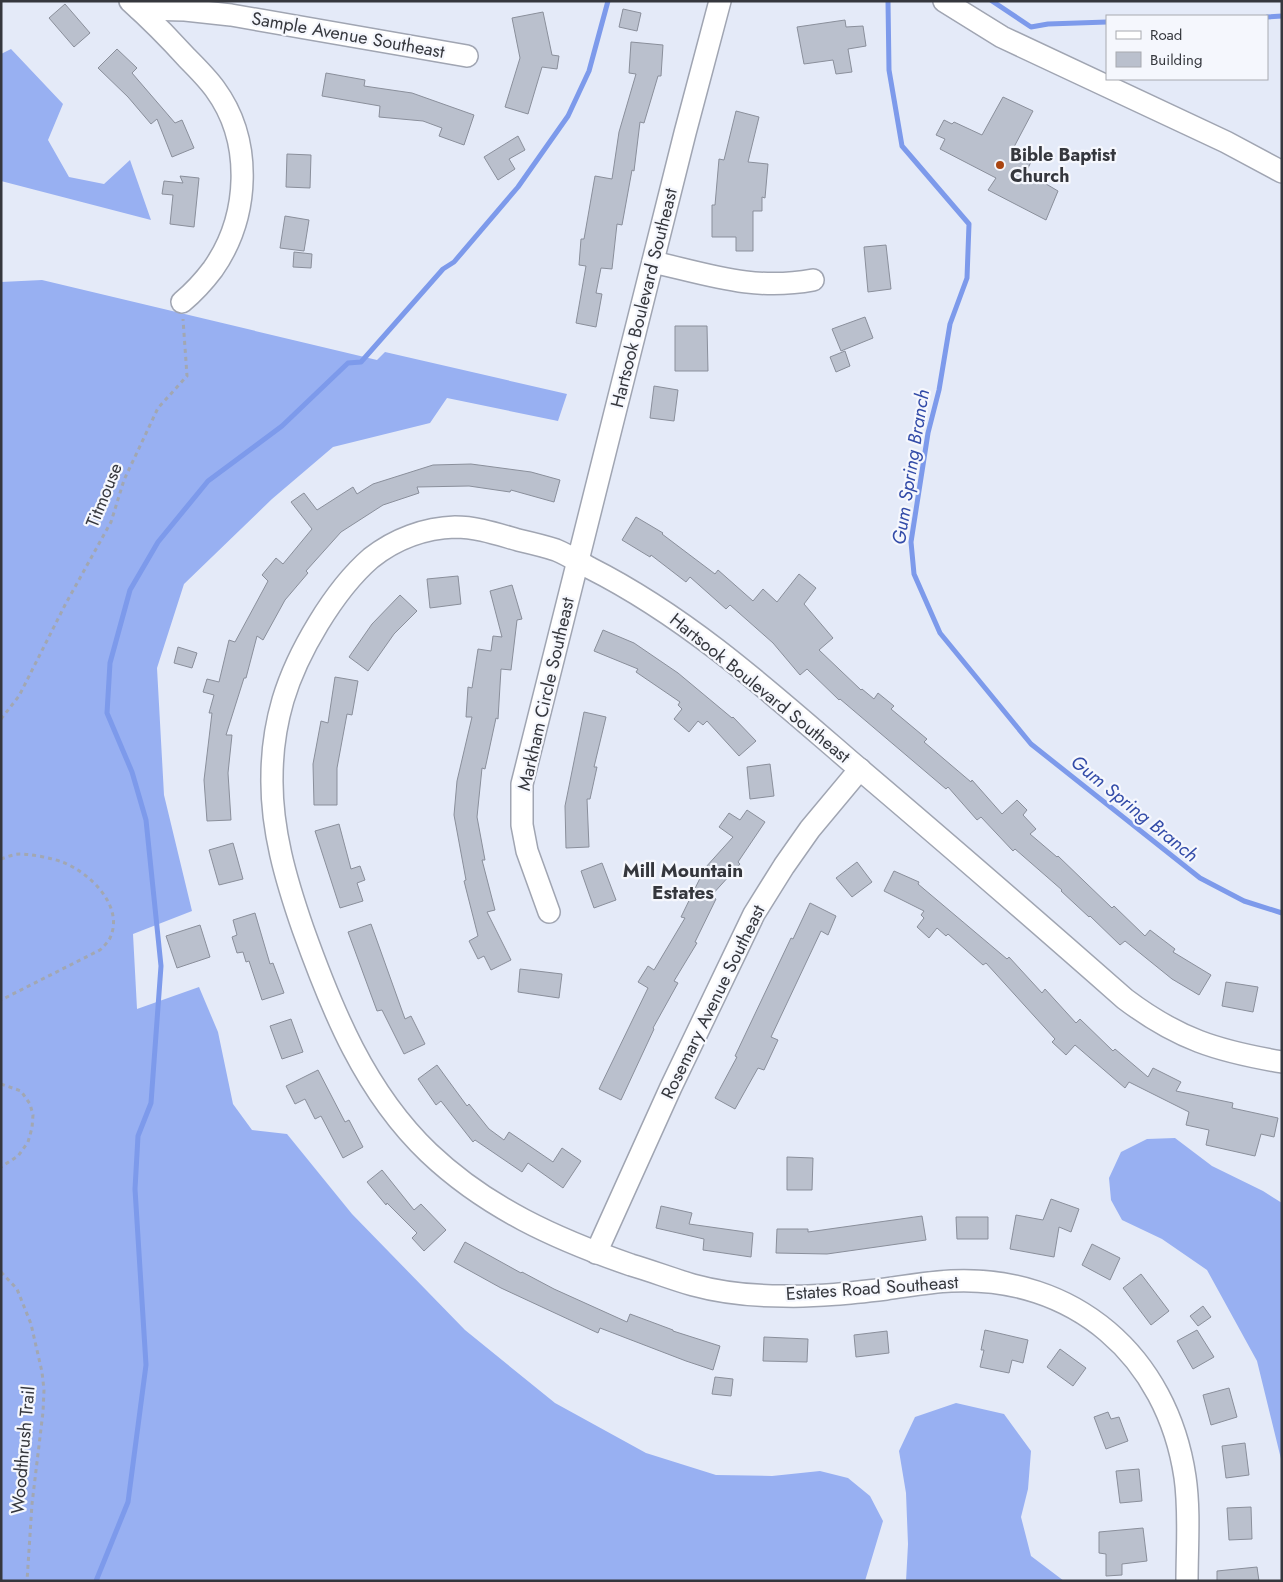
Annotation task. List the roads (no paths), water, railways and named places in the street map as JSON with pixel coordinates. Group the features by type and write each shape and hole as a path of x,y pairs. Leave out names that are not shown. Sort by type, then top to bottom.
{"street":[{"name":"Hartsook Boulevard Southeast","path":"720,1 578,562 624,585 695,632 860,768 1125,999 1146,1015 1199,1043 1238,1055 1282,1062"},
{"path":"944,1 1002,37 1226,142 1282,172"},
{"path":"135,5 215,89 232,119 241,152 240,202 234,227 224,251 213,268 197,288 182,302"},
{"name":"Sample Avenue Southeast","path":"135,5 231,15 467,56"},
{"path":"653,262 740,283 768,285 813,280"},
{"name":"Estates Road Southeast","path":"578,562 555,550 479,529 455,527 409,536 388,546 369,560 356,573 313,632 296,666 283,701 275,735 272,777 273,811 278,845 296,907 317,967 342,1029 365,1073 394,1114 427,1151 460,1179 524,1222 571,1244 596,1253 697,1286 740,1293 784,1296 828,1295 948,1281 979,1281 1009,1285 1039,1293 1062,1302 1083,1314 1114,1335 1138,1363 1152,1383 1169,1417 1179,1446 1185,1477 1187,1496 1187,1581"},
{"name":"Markham Circle Southeast","path":"549,912 527,851 522,825 522,784 578,562"},
{"name":"Rosemary Avenue Southeast","path":"596,1253 671,1087 754,914 810,829 860,768"}],"waterway":[{"path":"96,1581 128,1502 146,1365 135,1189 138,1136 151,1103 161,966 146,820 132,772 107,713 110,663 130,590 158,542 208,481 282,426 348,363 361,362 443,269 454,262 518,187 568,116 589,71 608,1"},
{"name":"Gum Spring Branch","path":"888,1 889,70 902,146 969,224 967,278 950,324 939,390 928,433 911,542 914,574 940,633 1031,744 1200,878 1244,901 1282,913"},
{"path":"992,1 1031,27 1048,24 1106,22"},
{"path":"1268,17 1282,16"}],"place":[{"name":"Bible Baptist Church","path":"1000,165"}],"district":[{"name":"Mill Mountain Estates","path":"683,881"}]}
